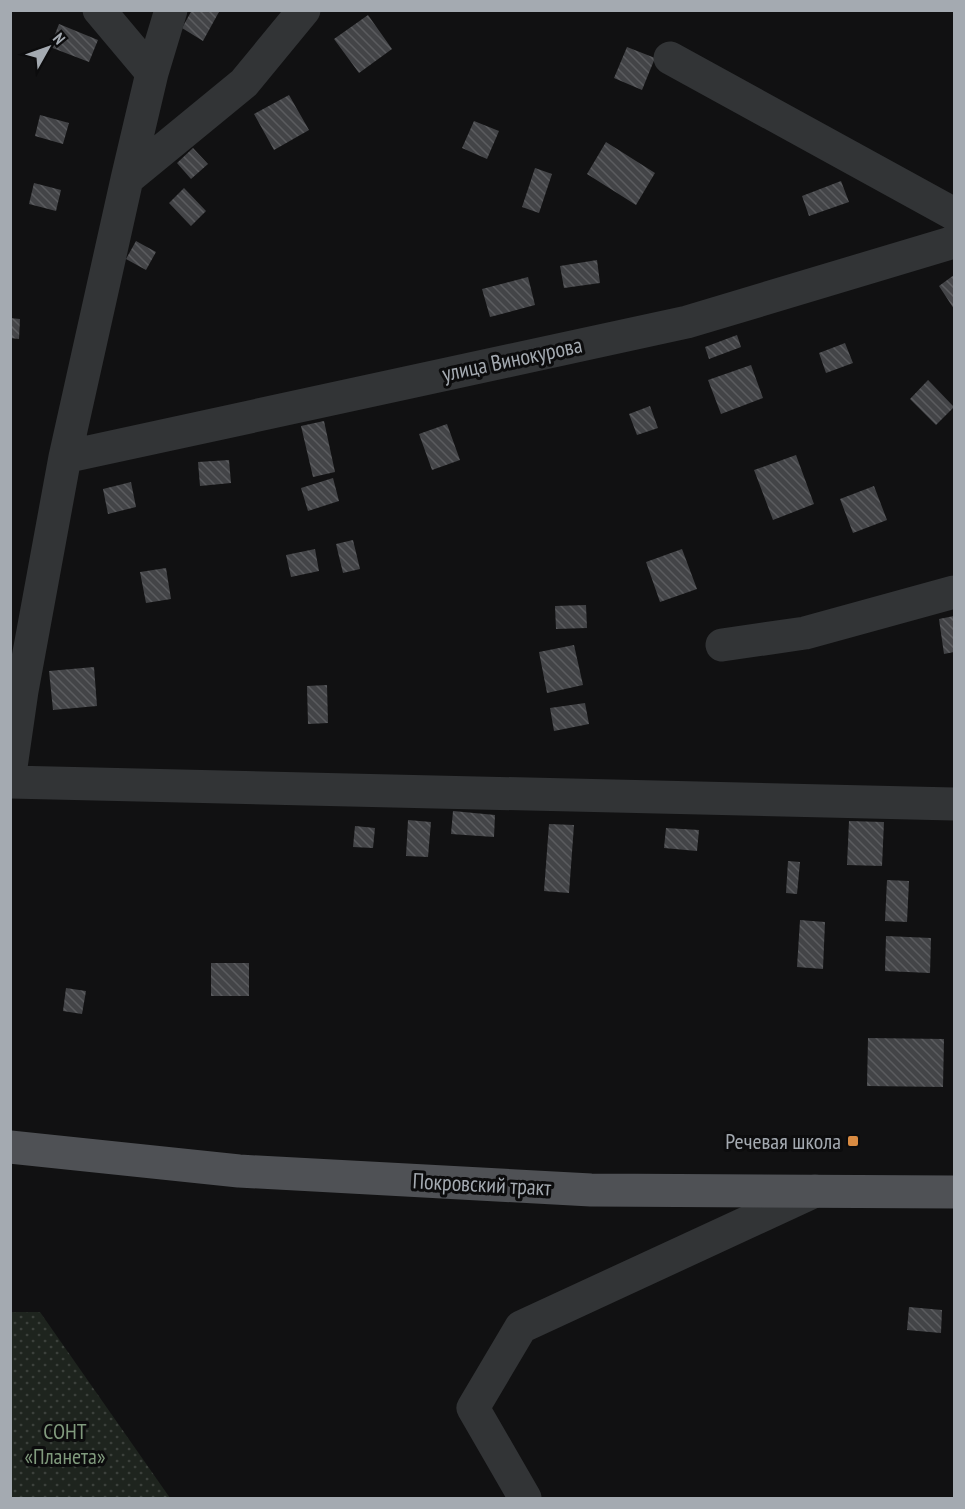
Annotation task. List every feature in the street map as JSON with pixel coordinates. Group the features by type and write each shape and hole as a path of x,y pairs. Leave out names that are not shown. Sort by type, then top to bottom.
{"main road":[{"name":"Покровский тракт","path":"10,1147 239,1171 591,1190 954,1192"}],"street":[{"path":"99,10 152,74"},
{"path":"10,774 22,691 65,458 127,179 152,74 171,10"},
{"path":"127,179 244,83 304,10"},
{"path":"670,58 954,214"},
{"name":"улица Винокурова","path":"65,458 687,322 954,242"},
{"path":"722,645 805,633 954,592"},
{"path":"10,782 954,804"},
{"path":"525,1498 473,1408 521,1327 815,1191"}],"green space":[{"name":"СОНТ «Планета»","path":"11,1312 40,1312 170,1498 11,1498"}],"building":[{"path":"192,10 220,10 203,41 182,28"},
{"path":"368,15 392,49 359,73 334,39"},
{"path":"59,24 98,40 89,62 50,47"},
{"path":"627,47 655,58 642,90 614,78"},
{"path":"289,95 309,130 274,150 254,114"},
{"path":"40,115 69,123 63,144 35,136"},
{"path":"474,121 499,131 487,159 462,148"},
{"path":"606,142 655,173 636,205 587,174"},
{"path":"193,148 208,164 191,179 177,163"},
{"path":"535,168 552,174 539,213 522,207"},
{"path":"841,181 849,202 809,216 802,196"},
{"path":"34,183 61,190 56,211 29,204"},
{"path":"184,188 206,211 191,226 169,203"},
{"path":"136,241 156,252 146,270 126,259"},
{"path":"597,260 600,283 564,288 560,266"},
{"path":"954,275 954,309 939,286"},
{"path":"528,277 535,305 490,317 482,289"},
{"path":"10,318 20,319 19,339 10,338"},
{"path":"737,335 741,347 709,359 705,347"},
{"path":"845,343 853,363 826,373 819,353"},
{"path":"751,365 763,398 721,414 708,380"},
{"path":"928,380 954,407 936,425 910,399"},
{"path":"650,406 658,428 637,435 629,414"},
{"path":"324,421 335,472 313,477 301,426"},
{"path":"447,424 460,460 432,470 419,434"},
{"path":"796,455 814,504 773,520 754,470"},
{"path":"229,460 231,483 200,486 198,462"},
{"path":"333,478 339,501 308,511 301,488"},
{"path":"131,482 136,507 108,514 103,489"},
{"path":"874,486 887,520 853,533 840,499"},
{"path":"353,540 360,569 343,573 336,544"},
{"path":"315,549 319,571 291,577 286,555"},
{"path":"682,549 697,589 660,602 646,562"},
{"path":"166,568 171,599 146,603 140,572"},
{"path":"586,605 587,628 556,629 555,606"},
{"path":"954,616 954,652 944,654 939,619"},
{"path":"574,645 583,685 547,693 539,652"},
{"path":"94,667 97,706 53,710 49,671"},
{"path":"327,685 328,723 308,724 307,686"},
{"path":"585,703 589,724 554,731 550,708"},
{"path":"453,811 495,815 494,837 451,834"},
{"path":"408,820 431,822 428,857 406,856"},
{"path":"849,821 884,822 882,866 847,865"},
{"path":"549,824 574,825 569,893 544,891"},
{"path":"355,826 375,828 373,848 353,847"},
{"path":"666,828 699,830 697,851 664,848"},
{"path":"788,861 800,862 797,894 786,893"},
{"path":"887,880 909,881 907,922 885,921"},
{"path":"800,920 825,922 823,969 797,967"},
{"path":"886,936 931,938 930,973 885,971"},
{"path":"211,963 249,963 249,996 211,996"},
{"path":"66,988 86,991 82,1014 63,1011"},
{"path":"868,1038 944,1039 943,1087 867,1086"},
{"path":"909,1307 942,1310 941,1333 907,1330"}],"place":[{"name":"Речевая школа","path":"853,1141"}]}
